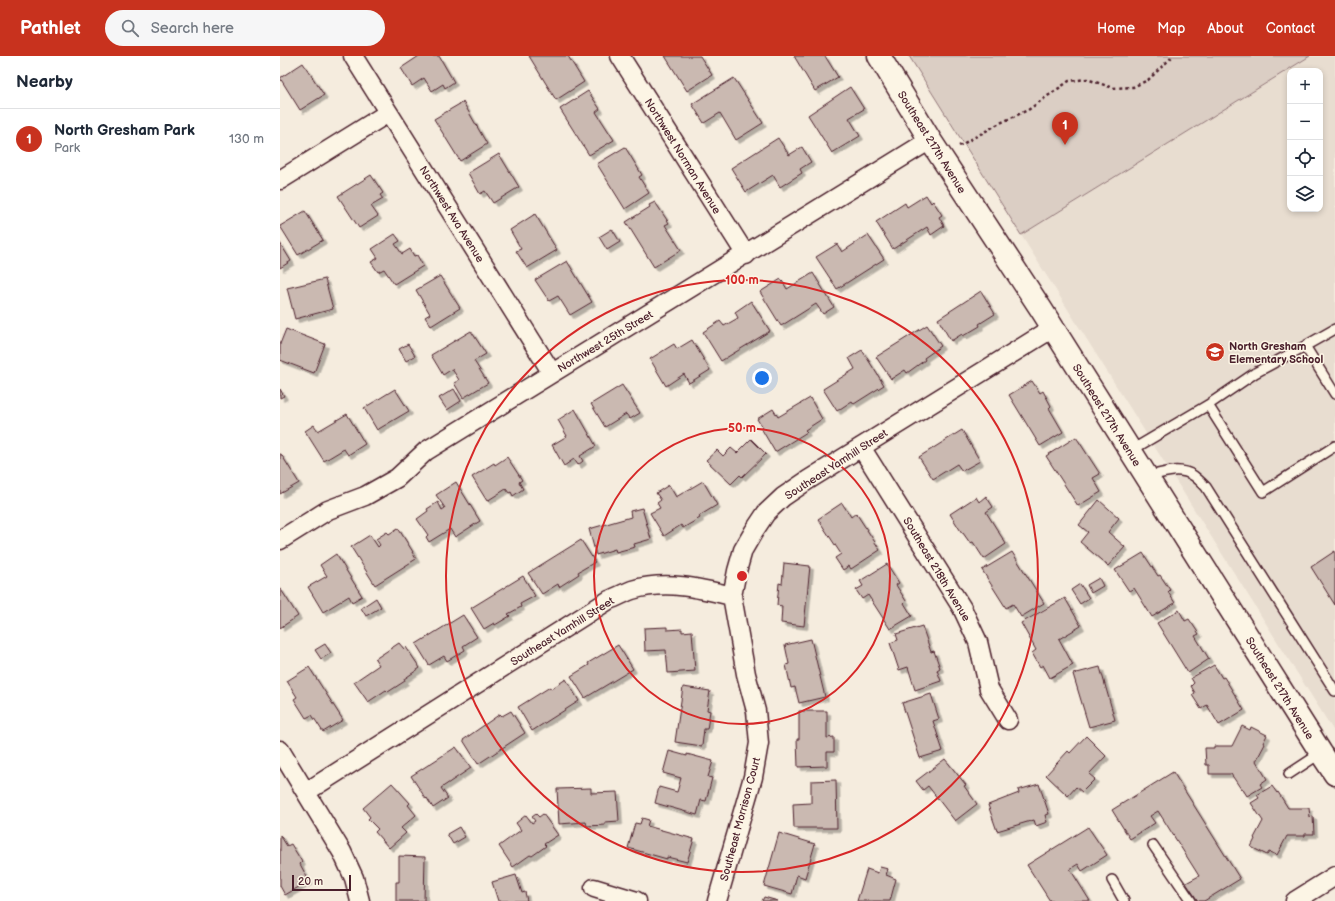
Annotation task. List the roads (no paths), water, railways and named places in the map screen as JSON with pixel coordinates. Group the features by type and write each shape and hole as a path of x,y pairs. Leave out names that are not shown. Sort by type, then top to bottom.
{"street":[{"name":"Northwest Ava Avenue","path":"353,56 552,373"},
{"name":"Northwest Norman Avenue","path":"620,56 746,255"},
{"name":"Southeast 217th Avenue","path":"878,56 936,149 1053,328 1335,774"},
{"path":"280,180 388,112"},
{"name":"Northwest 25th Street","path":"280,540 328,510 365,496 397,478 426,451 552,373 746,255 936,149"},
{"name":"Southeast Yamhill Street","path":"306,792 609,600 632,590 656,585 680,585 705,589 732,596 737,571 744,550 766,513 784,497 808,480 1053,328"},
{"name":"Southeast 218th Avenue","path":"861,447 962,608 978,642 989,689 1008,720"},
{"name":"Southeast Morrison Court","path":"717,901 753,777 759,743 756,711 746,674 732,596"},
{"path":"280,750 342,852 354,878 360,901"},
{"path":"1294,901 1335,876"},
{"path":"594,888 637,901"}],"lane":[{"path":"1130,451 1208,405 1256,373 1335,329"},
{"path":"1305,346 1335,394"},
{"path":"1208,405 1263,492 1335,446"},
{"path":"1147,477 1170,470 1193,475 1206,487 1335,691"},
{"path":"1289,774 1321,753"},
{"path":"1153,844 1191,901"},
{"path":"1112,880 1124,901"}],"place":[{"name":"North Gresham Park","path":"1065,145"},
{"name":"North Gresham Elementary School","path":"1215,352"}]}
